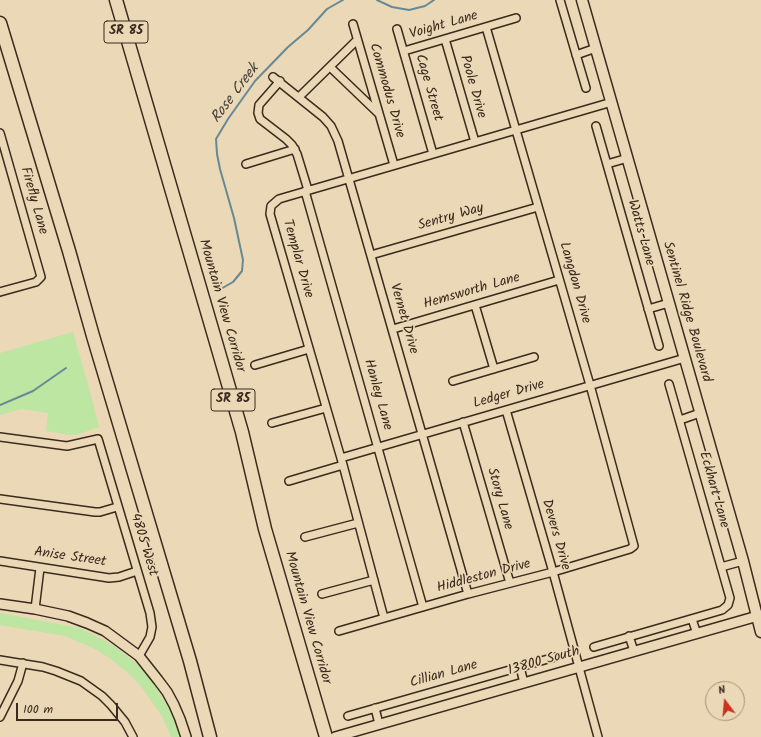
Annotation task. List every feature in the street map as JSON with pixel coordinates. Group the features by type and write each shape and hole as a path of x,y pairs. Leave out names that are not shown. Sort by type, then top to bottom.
{"highway":[{"name":"Mountain View Corridor","path":"116,0 216,339 242,432 265,529 326,737"},
{"path":"0,23 190,661 210,737"}],"main road":[{"name":"Sentinel Ridge Boulevard","path":"582,0 759,616 761,632"}],"street":[{"path":"560,0 586,88"},
{"name":"Voight Lane","path":"404,51 516,18"},
{"name":"Commodus Drive","path":"353,24 394,165"},
{"name":"Langdon Drive","path":"486,27 590,385 634,546"},
{"name":"Cage Street","path":"397,29 433,154"},
{"name":"Poole Drive","path":"445,39 475,142"},
{"path":"299,97 357,40"},
{"path":"576,55 596,48"},
{"path":"330,67 379,115"},
{"name":"Vernet Drive","path":"273,77 280,81 323,117 331,126 338,141 468,594"},
{"name":"Hanley Lane","path":"280,81 259,105 258,113 260,119 286,139 295,150 423,607"},
{"name":"Templar Drive","path":"384,618 342,462 270,211 272,204 279,199 349,178 612,102"},
{"name":"Watts Lane","path":"596,126 659,346"},
{"name":"Firefly Lane","path":"0,133 1,143 41,276 36,282 0,292"},
{"path":"246,164 295,150"},
{"path":"607,164 628,158"},
{"name":"Sentry Way","path":"371,255 538,207"},
{"name":"Hemsworth Lane","path":"393,329 559,280"},
{"path":"648,309 669,303"},
{"path":"475,305 494,369"},
{"path":"256,365 309,349"},
{"path":"453,381 534,357"},
{"name":"Ledger Drive","path":"289,481 378,447 685,358"},
{"name":"Eckhart Lane","path":"669,384 730,598 728,605 722,610 692,619"},
{"path":"272,423 326,408"},
{"name":"Devers Drive","path":"506,410 553,572 598,737"},
{"path":"680,420 700,413"},
{"name":"Story Lane","path":"463,422 510,583"},
{"name":"4805 West","path":"0,437 67,446 98,439 117,507 150,613 152,627 150,637 138,656"},
{"path":"0,498 95,512 117,507"},
{"path":"305,537 358,523"},
{"name":"Hiddleston Drive","path":"339,631 468,594 553,572 630,549 634,546"},
{"name":"Anise Street","path":"0,561 109,578 119,577 137,571"},
{"path":"721,567 743,561"},
{"path":"35,609 40,568"},
{"path":"322,594 374,580"},
{"path":"0,604 68,616 105,631 138,656 167,692 180,719 186,737"},
{"name":"13800 South","path":"335,737 759,616"},
{"path":"594,647 692,619 696,634"},
{"path":"629,636 634,651"},
{"name":"Cillian Lane","path":"348,716 555,657"},
{"path":"0,660 23,663 56,671 81,681 102,696 118,713 133,737"},
{"path":"0,716 18,681 23,663"},
{"path":"520,667 524,682"},
{"path":"375,708 379,724"}],"green space":[{"path":"73,332 99,427 76,435 70,435 46,431 48,413 21,409 0,415 0,353"},
{"path":"0,613 80,628 113,645 136,663 152,681 173,714 183,737 171,737 162,716 140,685 111,659 95,649 65,636 0,625"}],"waterway":[{"name":"Rose Creek","path":"219,290 233,282 242,271 243,260 234,218 220,169 216,139 228,119 255,81 288,47 308,30 327,9 343,0"},
{"name":"Rose Creek","path":"377,0 392,7 409,10 425,6 434,0"},
{"name":"Rose Creek","path":"0,405 33,391 66,368"}]}
